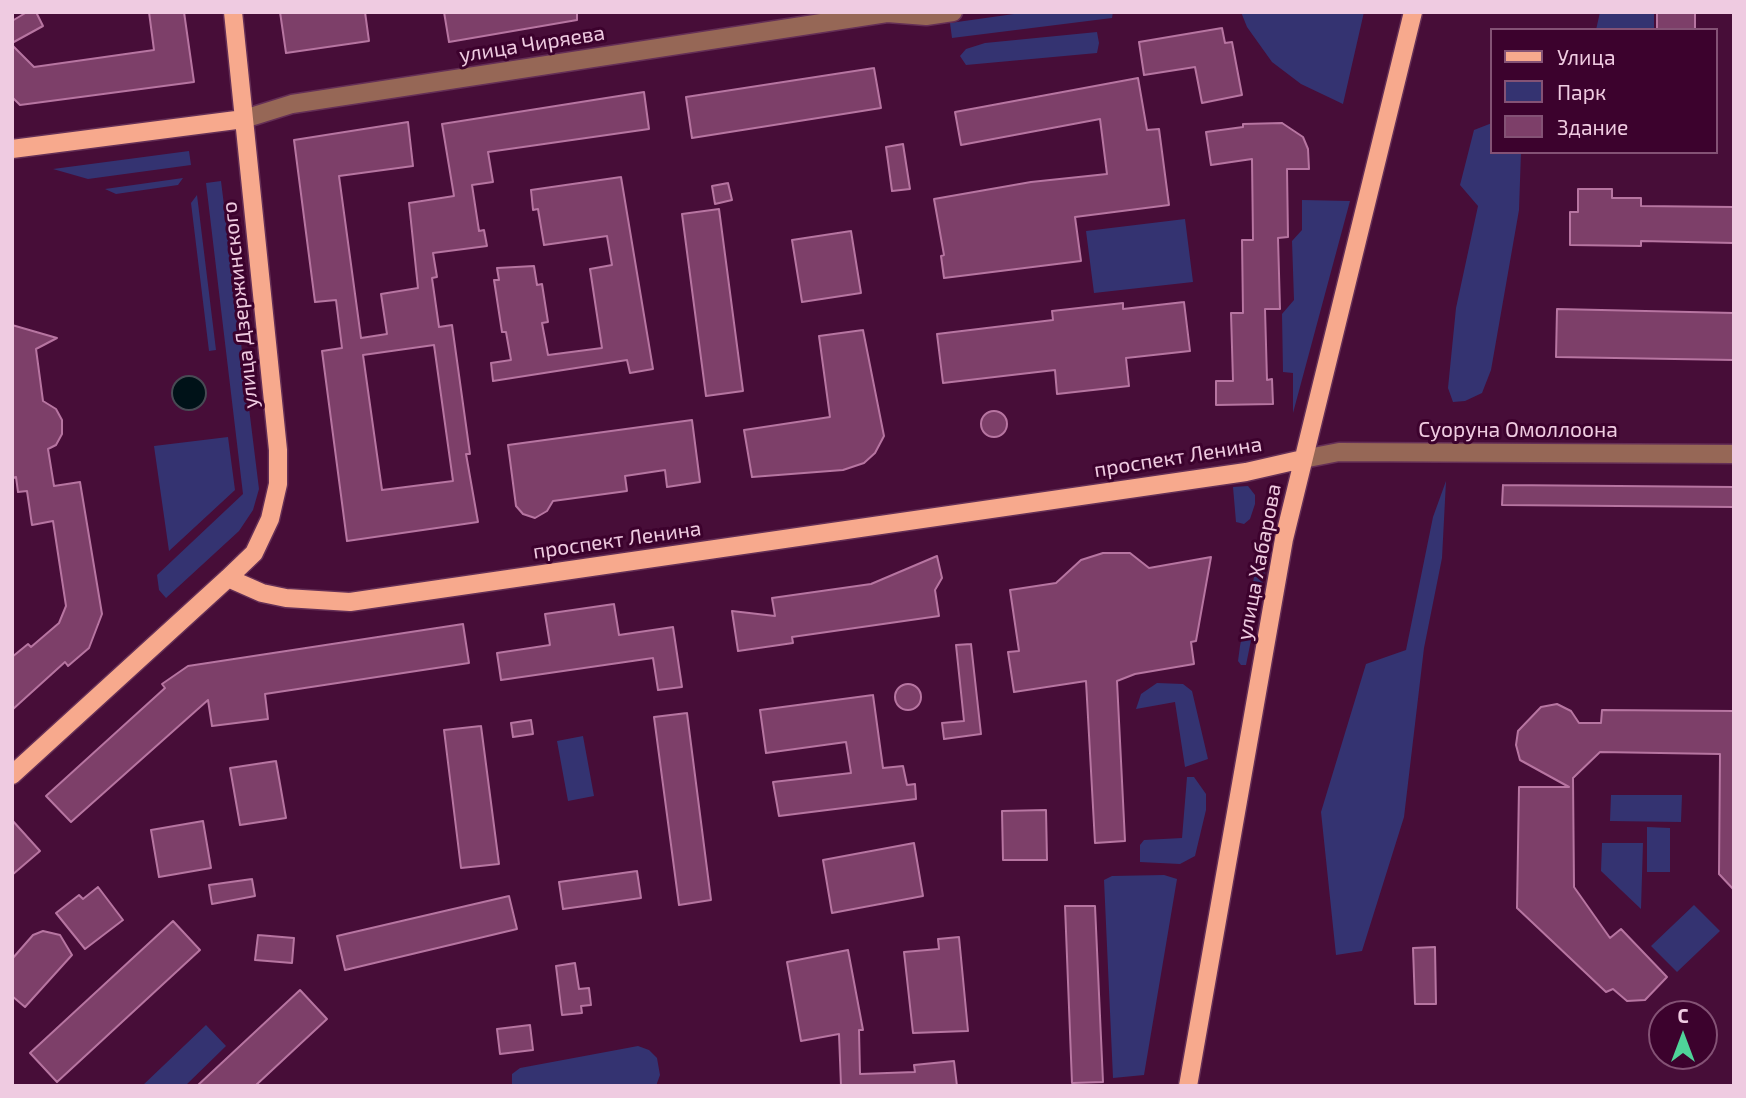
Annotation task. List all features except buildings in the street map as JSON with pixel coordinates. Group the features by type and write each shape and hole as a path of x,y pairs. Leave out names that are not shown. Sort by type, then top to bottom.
{"main road":[{"name":"улица Дзержинского","path":"228,579 254,553 263,536 275,501 279,467 233,12"},
{"name":"улица Хабарова","path":"1188,1086 1284,539 1413,12"},
{"path":"12,149 244,119"},
{"name":"проспект Ленина","path":"228,579 262,593 286,598 350,602 1246,472 1303,459"},
{"path":"12,775 228,579"}],"street":[{"name":"улица Чиряева","path":"244,119 292,104 887,13 926,16 953,12"},
{"name":"Суоруна Омоллоона","path":"1303,459 1339,452 1734,454"}],"green space":[{"path":"1028,12 1113,12 1112,18 952,38 950,23"},
{"path":"1241,12 1364,12 1343,104 1301,84 1272,62 1247,27"},
{"path":"1600,12 1654,12 1654,28 1596,28"},
{"path":"1097,32 1097,53 966,65 960,56 966,49 985,43"},
{"path":"1490,124 1490,154 1521,154 1519,210 1491,370 1482,393 1465,401 1453,402 1448,388 1456,308 1478,206 1460,185 1474,130"},
{"path":"189,151 191,165 88,179 53,169"},
{"path":"183,178 178,185 116,194 105,189"},
{"path":"221,181 259,489 253,510 239,531 166,598 159,590 157,575 243,494 206,183"},
{"path":"197,195 216,350 209,351 191,203"},
{"path":"1302,200 1350,201 1293,413 1293,373 1283,372 1282,314 1294,300 1292,241 1302,230"},
{"path":"1185,219 1193,282 1094,293 1086,231"},
{"path":"228,437 235,490 169,551 154,446"},
{"path":"1446,481 1442,558 1424,648 1404,817 1362,951 1336,955 1321,812 1366,664 1406,650 1433,517"},
{"path":"1248,486 1255,495 1255,504 1250,519 1244,524 1236,522 1233,487"},
{"path":"1263,533 1271,533 1271,541 1246,665 1241,665 1238,661 1240,646"},
{"path":"1157,683 1183,684 1192,691 1208,759 1185,767 1175,702 1136,709 1141,694"},
{"path":"583,736 594,796 568,801 557,741"},
{"path":"1187,777 1194,777 1206,794 1206,810 1195,856 1180,864 1140,862 1140,845 1144,840 1182,838"},
{"path":"1611,795 1682,795 1681,822 1610,821"},
{"path":"1647,827 1670,828 1670,872 1647,872"},
{"path":"1602,843 1643,843 1641,909 1601,871"},
{"path":"1164,875 1177,879 1144,1075 1113,1078 1104,880 1112,876"},
{"path":"1694,905 1720,931 1677,972 1651,946"},
{"path":"206,1025 226,1046 185,1086 142,1086"},
{"path":"638,1046 649,1050 657,1058 660,1075 656,1086 512,1086 512,1074 520,1068"}],"shaded area":[{"path":"189,376 201,381 206,393 201,405 189,410 177,405 172,393 177,381"}]}
